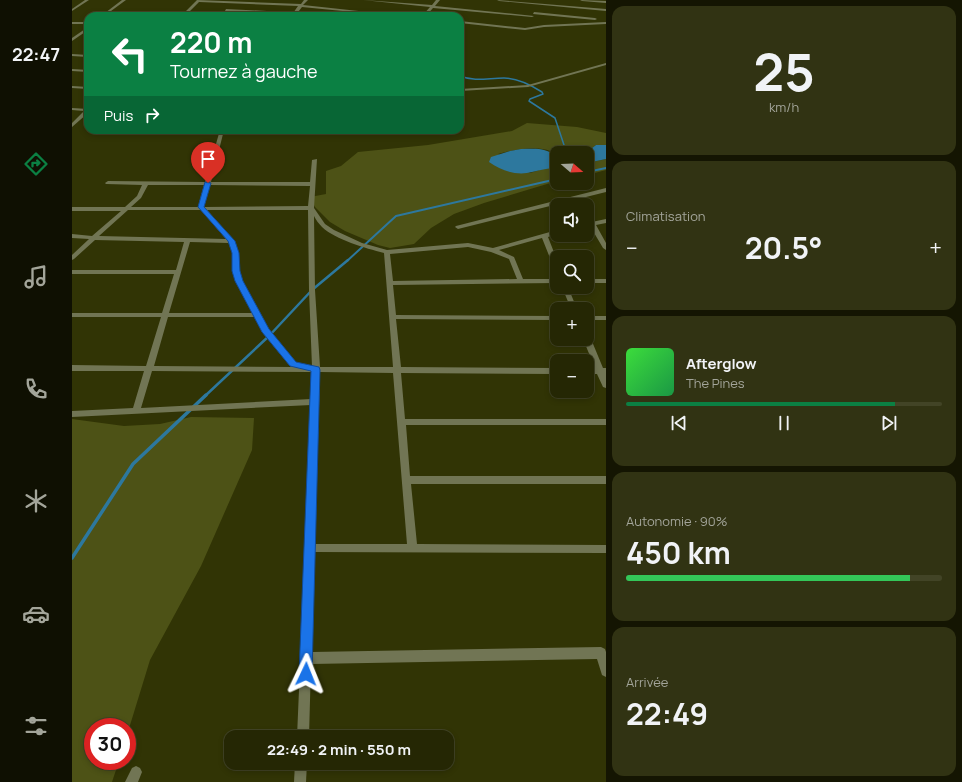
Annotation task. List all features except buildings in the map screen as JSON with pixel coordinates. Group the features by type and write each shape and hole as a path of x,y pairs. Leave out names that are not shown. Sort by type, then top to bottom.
{"street":[{"path":"72,10 87,0"},
{"path":"108,12 124,0"},
{"path":"187,12 198,0 263,2 360,12"},
{"path":"296,12 300,5 306,0"},
{"path":"366,0 512,14 533,14 606,20"},
{"path":"400,3 404,0"},
{"path":"427,12 438,0"},
{"path":"499,0 539,2 606,10"},
{"path":"582,0 606,2"},
{"path":"224,12 234,1"},
{"path":"525,29 539,2"},
{"path":"390,12 393,3"},
{"path":"224,12 267,12"},
{"path":"505,27 512,14"},
{"path":"464,22 525,29 544,26 606,23"},
{"path":"72,23 84,23"},
{"path":"72,40 84,31"},
{"path":"72,55 83,55"},
{"path":"464,90 530,86 580,70 606,64"},
{"path":"79,71 83,67"},
{"path":"72,70 84,71"},
{"path":"72,87 84,88"},
{"path":"72,109 84,110"},
{"path":"72,126 84,114"},
{"path":"201,207 221,134"},
{"path":"303,730 316,370 312,290 311,208 315,160"},
{"path":"108,183 312,184"},
{"path":"72,258 139,197 146,183"},
{"path":"458,227 606,190"},
{"path":"201,207 231,241 236,253 236,271 239,281 270,338 293,364 316,370"},
{"path":"72,208 311,208"},
{"path":"311,208 323,225 332,231 360,244 387,252 468,246 503,253 512,258 521,282"},
{"path":"594,223 606,221"},
{"path":"594,231 606,248"},
{"path":"493,250 550,234"},
{"path":"544,235 550,250"},
{"path":"72,236 93,238 231,241"},
{"path":"136,411 188,240"},
{"path":"387,252 412,549"},
{"path":"72,272 178,272"},
{"path":"389,283 550,281"},
{"path":"594,281 606,281"},
{"path":"72,315 257,315"},
{"path":"392,317 550,318"},
{"path":"594,318 606,318"},
{"path":"590,346 603,371 606,385"},
{"path":"72,368 550,370"},
{"path":"72,414 314,402"},
{"path":"401,422 606,422"},
{"path":"406,480 606,480"},
{"path":"309,548 606,550"},
{"path":"306,658 600,652 606,671"},
{"path":"300,782 301,770"}],"green space":[{"path":"527,123 577,127 606,133 606,145 596,145 594,146 550,146 550,151 531,148 498,154 530,173 550,168 550,183 484,203 454,214 431,228 414,244 390,248 378,245 345,231 330,222 315,207 310,197 326,194 326,171 341,166 358,152 428,145 512,131"},
{"path":"606,159 606,170 594,173 594,162"},
{"path":"191,417 254,418 252,450 201,566 150,660 132,718 84,718 84,770 116,770 112,782 72,782 72,419 124,426 160,424"}],"water":[{"path":"606,145 606,159 594,162 594,146"},
{"path":"521,149 544,150 550,153 550,169 526,173 515,173 499,168 489,162 491,157"}],"waterway":[{"path":"464,77 476,79 514,79 529,84 542,92 543,94 530,99 529,101 555,118 564,146"},
{"path":"594,171 606,168"},
{"path":"347,261 396,216 550,181"},
{"path":"205,396 269,336 312,290 348,260"},
{"path":"72,558 133,464 206,395"}],"route":[{"path":"208,183 201,207 231,241 236,253 236,271 239,281 265,330 270,338 293,364 316,370 310,512 306,674"}]}
